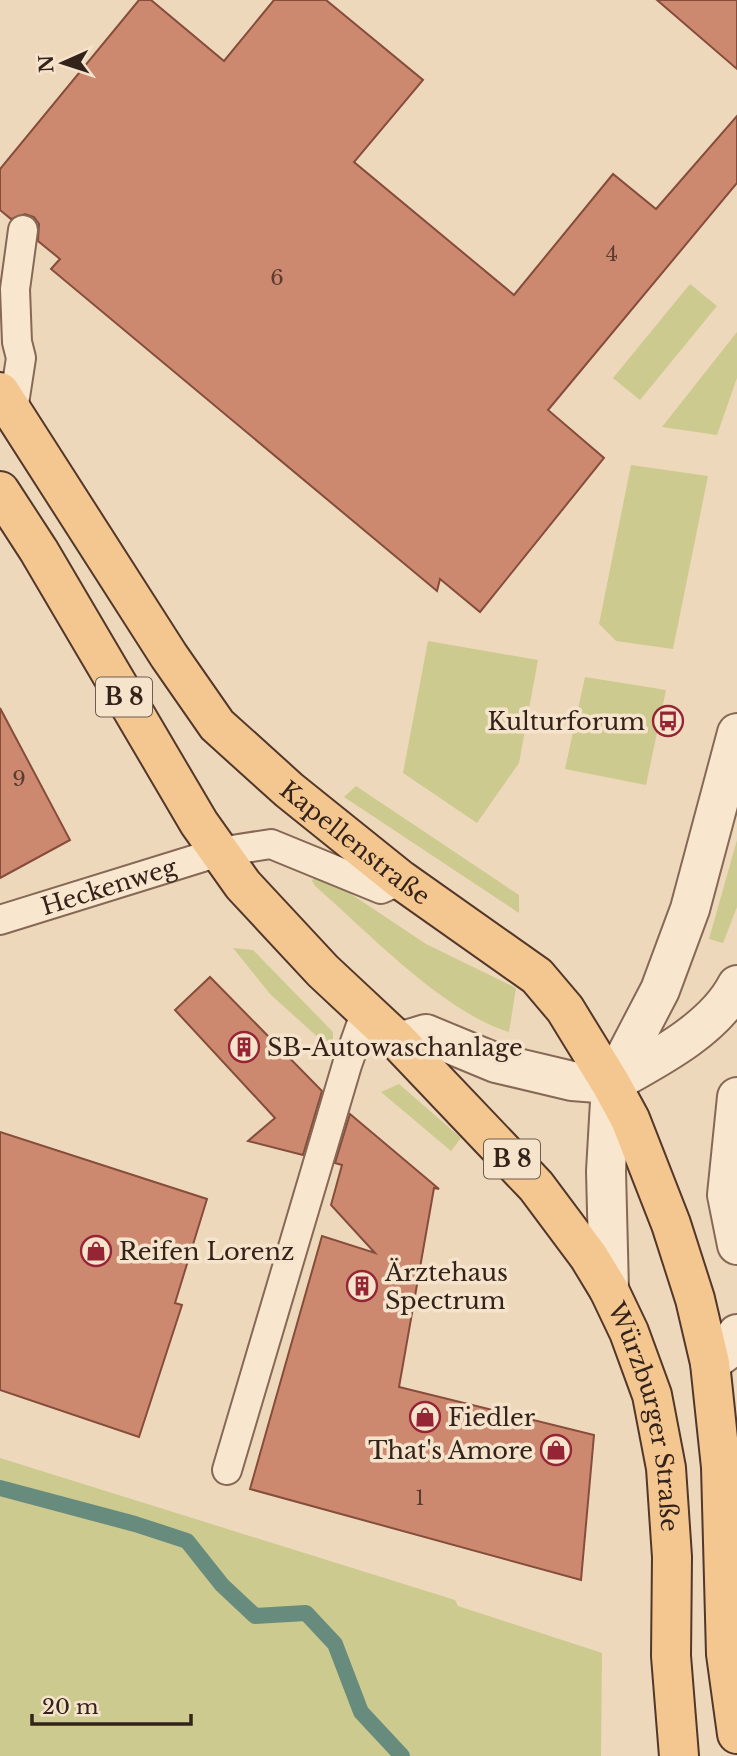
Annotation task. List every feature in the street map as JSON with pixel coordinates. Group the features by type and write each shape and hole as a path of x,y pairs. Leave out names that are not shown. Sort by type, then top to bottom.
{"main road":[{"name":"Kapellenstraße","path":"7,401 169,656 217,724 289,790 401,880 537,976 565,1009 611,1084"},
{"name":"B 8","path":"0,491 39,551 219,852 243,885 323,971 399,1042 536,1186 589,1257 609,1290"},
{"name":"B 8","path":"611,1084 630,1119 671,1224 695,1299 710,1363 721,1467 726,1654 737,1734"},
{"name":"Würzburger Straße","path":"609,1290 629,1332 652,1395 666,1468 672,1557 671,1656 679,1756"}],"street":[{"name":"Würzburger Straße","path":"609,1290 606,1171 611,1084 660,990 690,909 737,736"},
{"path":"399,1042 426,1034 496,1063 572,1081 611,1084 684,1041 731,997 737,985"},
{"path":"737,1097 727,1195 737,1245"},
{"path":"710,1363 732,1347 737,1334"}],"lane":[{"path":"7,401 21,358 17,342 12,237"},
{"name":"Heckenweg","path":"0,920 219,852 271,844 380,889 401,880"},
{"path":"227,1470 347,1065 366,1011"}],"shaded area":[{"path":"690,284 717,306 640,400 613,378"},
{"path":"737,332 737,378 717,435 662,427"},
{"path":"631,465 708,476 673,649 616,641 599,624"},
{"path":"428,641 538,660 519,763 477,823 403,773"},
{"path":"585,677 666,690 646,785 565,769"},
{"path":"356,786 519,895 519,913 344,797"},
{"path":"737,840 737,907 723,943 709,939"},
{"path":"316,874 321,874 426,944 516,988 509,1032 458,1007 407,969 315,886 312,881"},
{"path":"233,948 253,950 333,1032 333,1051 270,994"},
{"path":"399,1084 461,1138 451,1151 381,1092"},
{"path":"0,1458 455,1600 458,1606 602,1653 601,1756 0,1756"}],"building":[{"path":"139,0 151,0 224,61 274,0 326,0 423,80 354,162 514,295 613,174 656,209 737,116 737,183 548,410 604,458 480,612 440,579 437,591 51,269 60,259 38,241 39,224 34,217 25,214 11,219 0,210 0,169"},
{"path":"657,0 737,0 737,69"},
{"path":"0,708 70,840 0,878"},
{"name":"SB-Autowaschanlage","path":"210,977 322,1091 303,1155 248,1141 275,1118 175,1010"},
{"name":"Ärztehaus Spectrum","path":"350,1114 439,1189 434,1188 399,1387 594,1435 581,1580 250,1489 322,1236 375,1253 331,1205 342,1165 335,1163"},
{"name":"Reifen Lorenz","path":"0,1132 207,1199 175,1303 182,1305 139,1437 0,1390"}],"waterway":[{"path":"0,1488 135,1524 187,1541 222,1585 255,1616 306,1613 335,1644 361,1712 402,1756"}],"place":[{"name":"Kulturforum","path":"668,721"},
{"name":"SB-Autowaschanlage","path":"244,1047"},
{"name":"Reifen Lorenz","path":"96,1251"},
{"name":"Ärztehaus Spectrum","path":"362,1286"},
{"name":"Fiedler","path":"425,1417"},
{"name":"That's Amore","path":"556,1450"}]}
